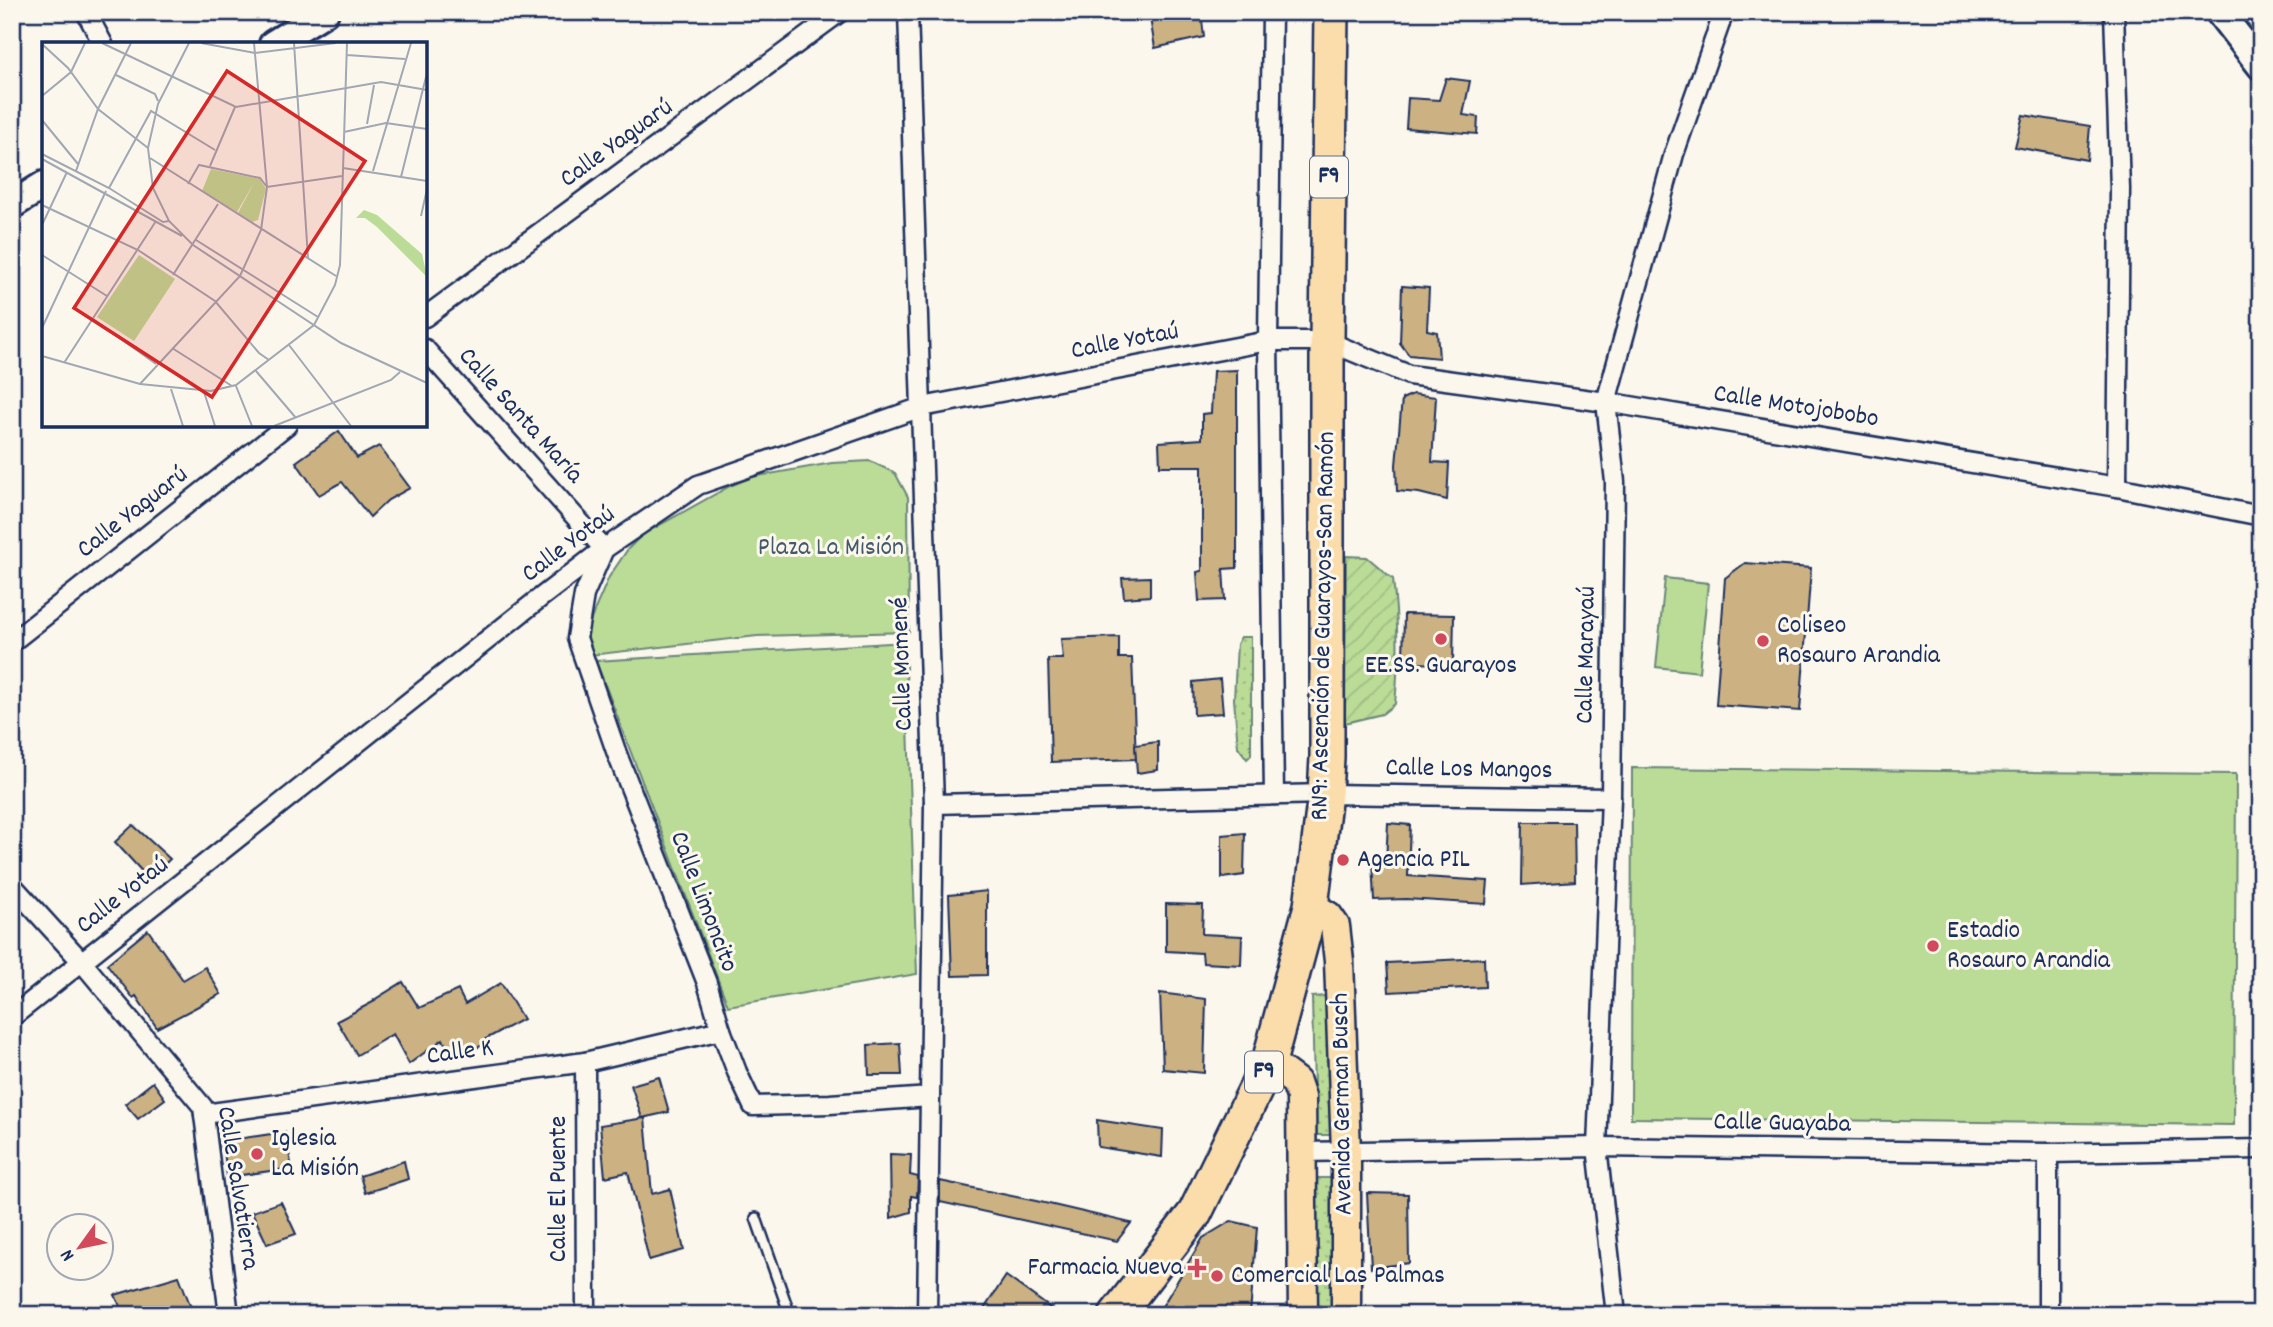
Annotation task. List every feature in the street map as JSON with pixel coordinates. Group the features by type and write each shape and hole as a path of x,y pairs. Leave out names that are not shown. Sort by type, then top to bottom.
{"highway":[{"name":"RN9: Ascención de Guarayos-San Ramón","path":"1116,1315 1195,1213 1269,1062 1311,905 1325,794 1331,12"}],"main road":[{"path":"276,42 324,12"},
{"path":"2219,12 2261,66"},
{"path":"12,205 42,186"},
{"name":"Avenida German Busch","path":"1311,905 1328,916 1335,926 1339,961 1346,1152 1346,1315"},
{"name":"Avenida German Busch","path":"1269,1062 1296,1082 1301,1097 1303,1315"}],"street":[{"path":"86,12 102,42"},
{"name":"Calle Yaguarú","path":"427,316 840,12"},
{"name":"Calle Momené","path":"908,12 934,804 928,1315"},
{"path":"1272,12 1268,341 1274,795"},
{"name":"Calle Marayaú","path":"1616,1315 1597,1147 1611,798 1615,482 1606,402 1674,154 1724,12"},
{"path":"2114,12 2119,189 2117,486"},
{"name":"Calle Yotaú","path":"12,1017 604,548 698,485 922,407 1268,341 1327,341"},
{"name":"Calle Motojobobo","path":"1327,341 1409,375 1606,402 2117,486 2261,516"},
{"name":"Calle Santa María","path":"427,351 604,548"},
{"name":"Calle Yaguarú","path":"12,642 284,427"},
{"name":"Calle Limoncito","path":"604,548 584,594 578,638 617,754 707,983 720,1030 753,1106 930,1097"},
{"name":"Calle Los Mangos","path":"934,804 1325,794 1611,798"},
{"name":"Calle Salvatierra","path":"12,886 82,962 203,1107 229,1315"},
{"name":"Calle K","path":"204,1114 584,1062 720,1030"},
{"name":"Calle El Puente","path":"584,1062 586,1315"},
{"name":"Calle Guayaba","path":"1303,1152 1597,1147 2048,1153 2261,1149"},
{"path":"2048,1153 2048,1315"}],"lane":[{"path":"756,1218 790,1315"}],"green space":[{"name":"Plaza La Misión","path":"870,461 895,473 908,497 909,632 757,636 591,655 586,634 595,609 609,577 628,549 642,535 730,486 752,477 832,463"},
{"path":"1346,556 1367,557 1393,579 1397,657 1395,704 1382,714 1345,723"},
{"path":"1665,578 1708,583 1699,672 1656,667"},
{"path":"1241,637 1251,637 1251,755 1247,759 1238,747 1234,699 1237,644"},
{"path":"905,642 917,974 728,1006 596,661"},
{"name":"Estadio Rosauro Arandia","path":"1632,768 2236,774 2234,1125 1631,1118"},
{"path":"1325,996 1333,1135 1315,1135 1312,997"},
{"path":"1313,1178 1340,1178 1335,1315 1312,1315"}],"building":[{"path":"1149,12 1201,12 1204,37 1155,48"},
{"path":"1446,78 1470,81 1463,115 1478,117 1477,134 1406,128 1408,98 1439,100"},
{"path":"2023,115 2090,126 2087,160 2015,147"},
{"path":"1402,286 1429,288 1427,330 1437,332 1439,358 1409,355 1400,343"},
{"path":"1237,370 1237,568 1223,569 1225,600 1199,601 1197,572 1202,571 1202,466 1160,466 1159,442 1202,439 1202,414 1211,413 1213,371"},
{"path":"1413,394 1436,397 1432,462 1449,463 1447,500 1397,491 1396,465 1402,399"},
{"path":"339,431 357,458 379,446 410,488 388,500 370,517 342,482 319,495 296,462"},
{"name":"Coliseo Rosauro Arandia","path":"1745,563 1811,568 1800,711 1716,705 1725,578"},
{"path":"1150,577 1150,596 1124,598 1122,578"},
{"path":"1404,614 1454,615 1453,664 1403,663"},
{"path":"1119,637 1119,658 1132,658 1136,759 1051,762 1048,659 1063,659 1061,639"},
{"path":"1220,679 1223,713 1194,715 1193,682"},
{"path":"1158,742 1158,770 1137,773 1135,745"},
{"path":"1523,822 1574,822 1575,881 1522,885"},
{"path":"1388,823 1410,825 1408,876 1488,881 1486,904 1406,899 1374,900 1372,861 1386,862"},
{"path":"133,825 170,859 149,879 115,842"},
{"path":"1245,833 1244,875 1222,878 1222,835"},
{"path":"987,891 987,975 952,976 949,895"},
{"path":"1166,904 1203,905 1202,934 1242,936 1241,965 1203,963 1202,953 1166,951"},
{"path":"148,930 183,980 205,967 221,994 157,1028 136,996 133,998 107,964"},
{"path":"1484,958 1485,987 1389,992 1387,963"},
{"path":"403,982 419,1008 458,990 465,1004 501,983 523,1019 484,1040 486,1044 451,1058 443,1039 409,1064 393,1034 357,1055 337,1021 375,1001"},
{"path":"1160,993 1206,999 1204,1073 1163,1069"},
{"path":"900,1043 902,1075 869,1075 868,1045"},
{"path":"659,1077 669,1112 642,1118 631,1085"},
{"path":"153,1082 165,1099 138,1119 125,1104"},
{"path":"645,1118 652,1194 670,1189 684,1250 649,1260 628,1172 605,1177 600,1125"},
{"path":"1097,1120 1163,1130 1162,1157 1098,1147"},
{"name":"Iglesia La Misión","path":"285,1132 292,1168 227,1177 223,1141"},
{"path":"890,1154 911,1155 910,1175 918,1177 917,1197 911,1196 911,1212 891,1218"},
{"path":"404,1161 408,1179 365,1193 360,1176"},
{"path":"940,1181 1131,1223 1117,1241 940,1202"},
{"path":"1367,1193 1408,1194 1409,1263 1371,1268"},
{"path":"281,1202 296,1234 267,1244 252,1212"},
{"name":"Comercial Las Palmas","path":"1231,1221 1257,1227 1250,1315 1157,1315 1203,1238"},
{"path":"179,1276 194,1315 124,1315 115,1295"},
{"path":"1006,1276 1060,1315 980,1315"}],"place":[{"name":"EE.SS. Guarayos","path":"1441,639"},
{"name":"Coliseo Rosauro Arandia","path":"1763,641"},
{"name":"Agencia PIL","path":"1343,860"},
{"name":"Estadio Rosauro Arandia","path":"1933,946"},
{"name":"Iglesia La Misión","path":"257,1154"},
{"name":"Farmacia Nueva","path":"1197,1268"},
{"name":"Comercial Las Palmas","path":"1217,1276"}]}
